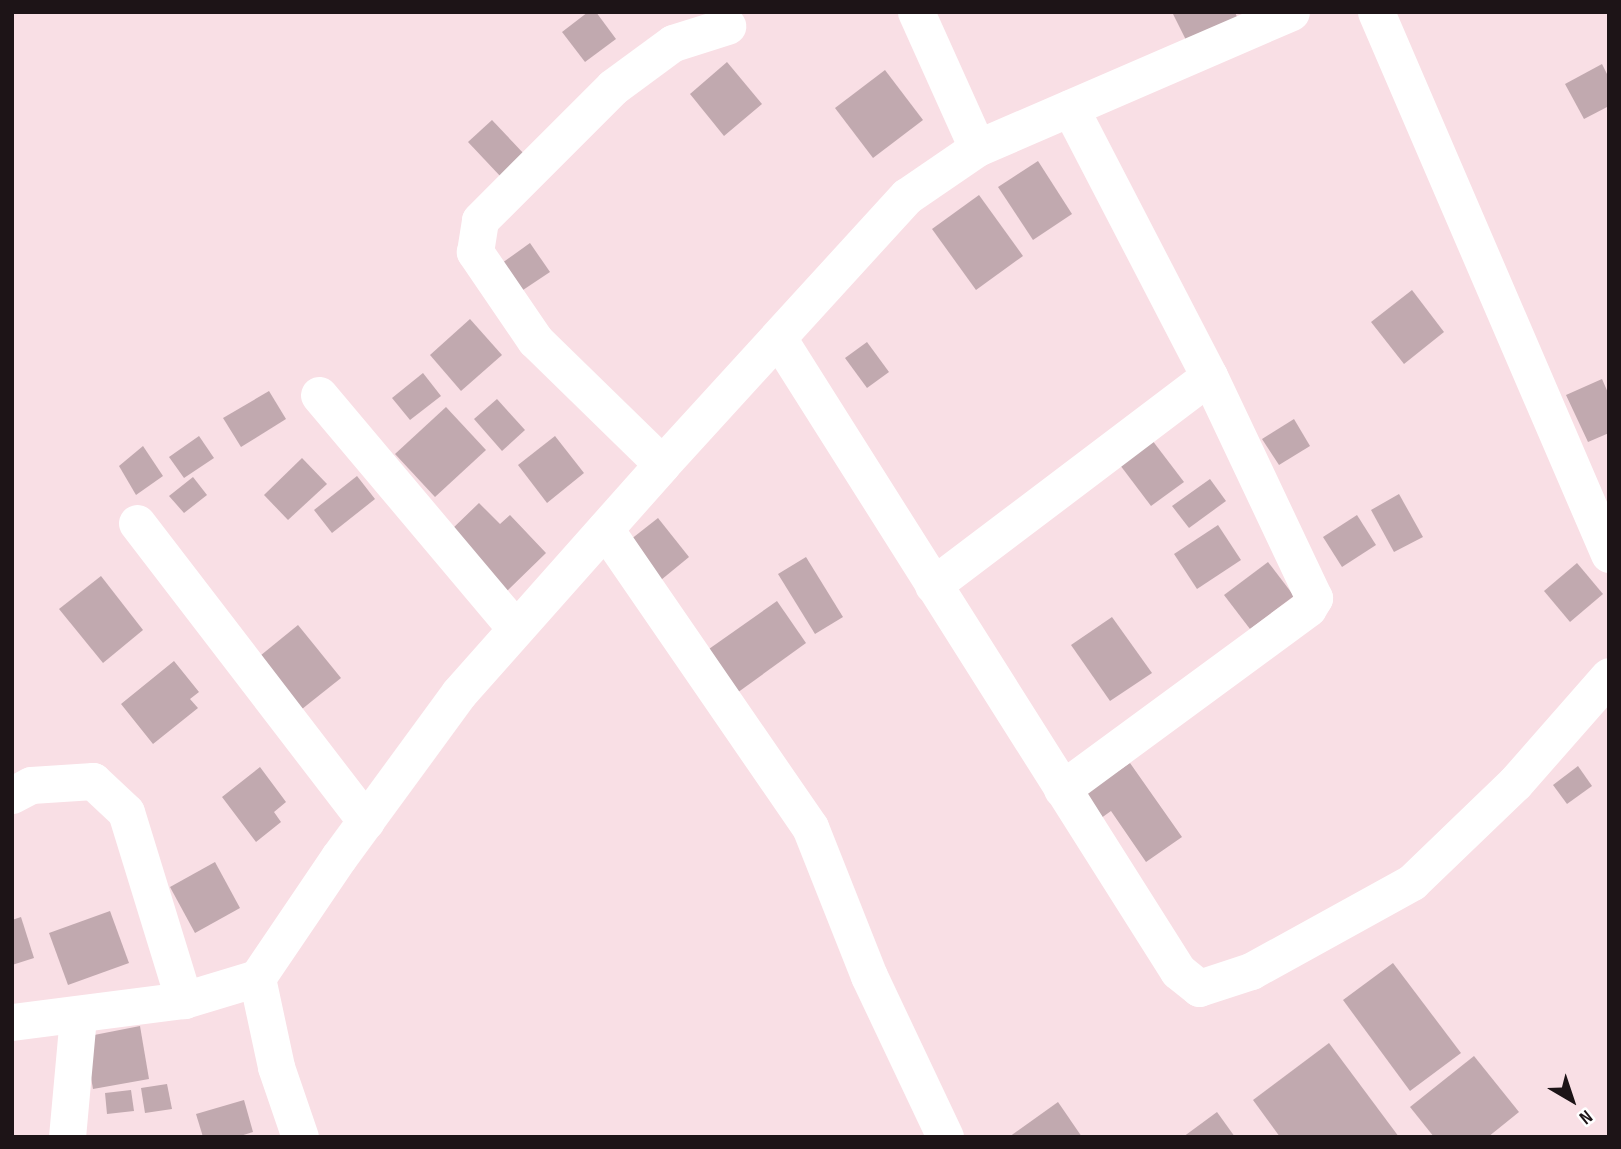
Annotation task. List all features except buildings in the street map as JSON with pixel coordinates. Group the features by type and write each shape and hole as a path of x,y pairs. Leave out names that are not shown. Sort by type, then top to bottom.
{"street":[{"path":"916,12 977,148"},
{"path":"12,1022 184,1000 257,978 459,693 662,464 907,196 977,148 1292,12"},
{"path":"1376,12 1609,554"},
{"path":"662,464 535,340 475,252 480,220 613,87 673,43 727,26"},
{"path":"1062,789 1308,608 1314,598 1209,376 1070,108"},
{"path":"778,338 1178,971 1199,988 1251,971 1412,882 1515,783 1609,676"},
{"path":"933,584 1209,376"},
{"path":"319,395 515,628"},
{"path":"136,523 366,821"},
{"path":"605,529 810,827 869,976 945,1137"},
{"path":"12,795 31,785 93,781 126,812 184,1000"},
{"path":"257,978 276,1068 300,1137"},
{"path":"67,1137 78,1015"}]}
